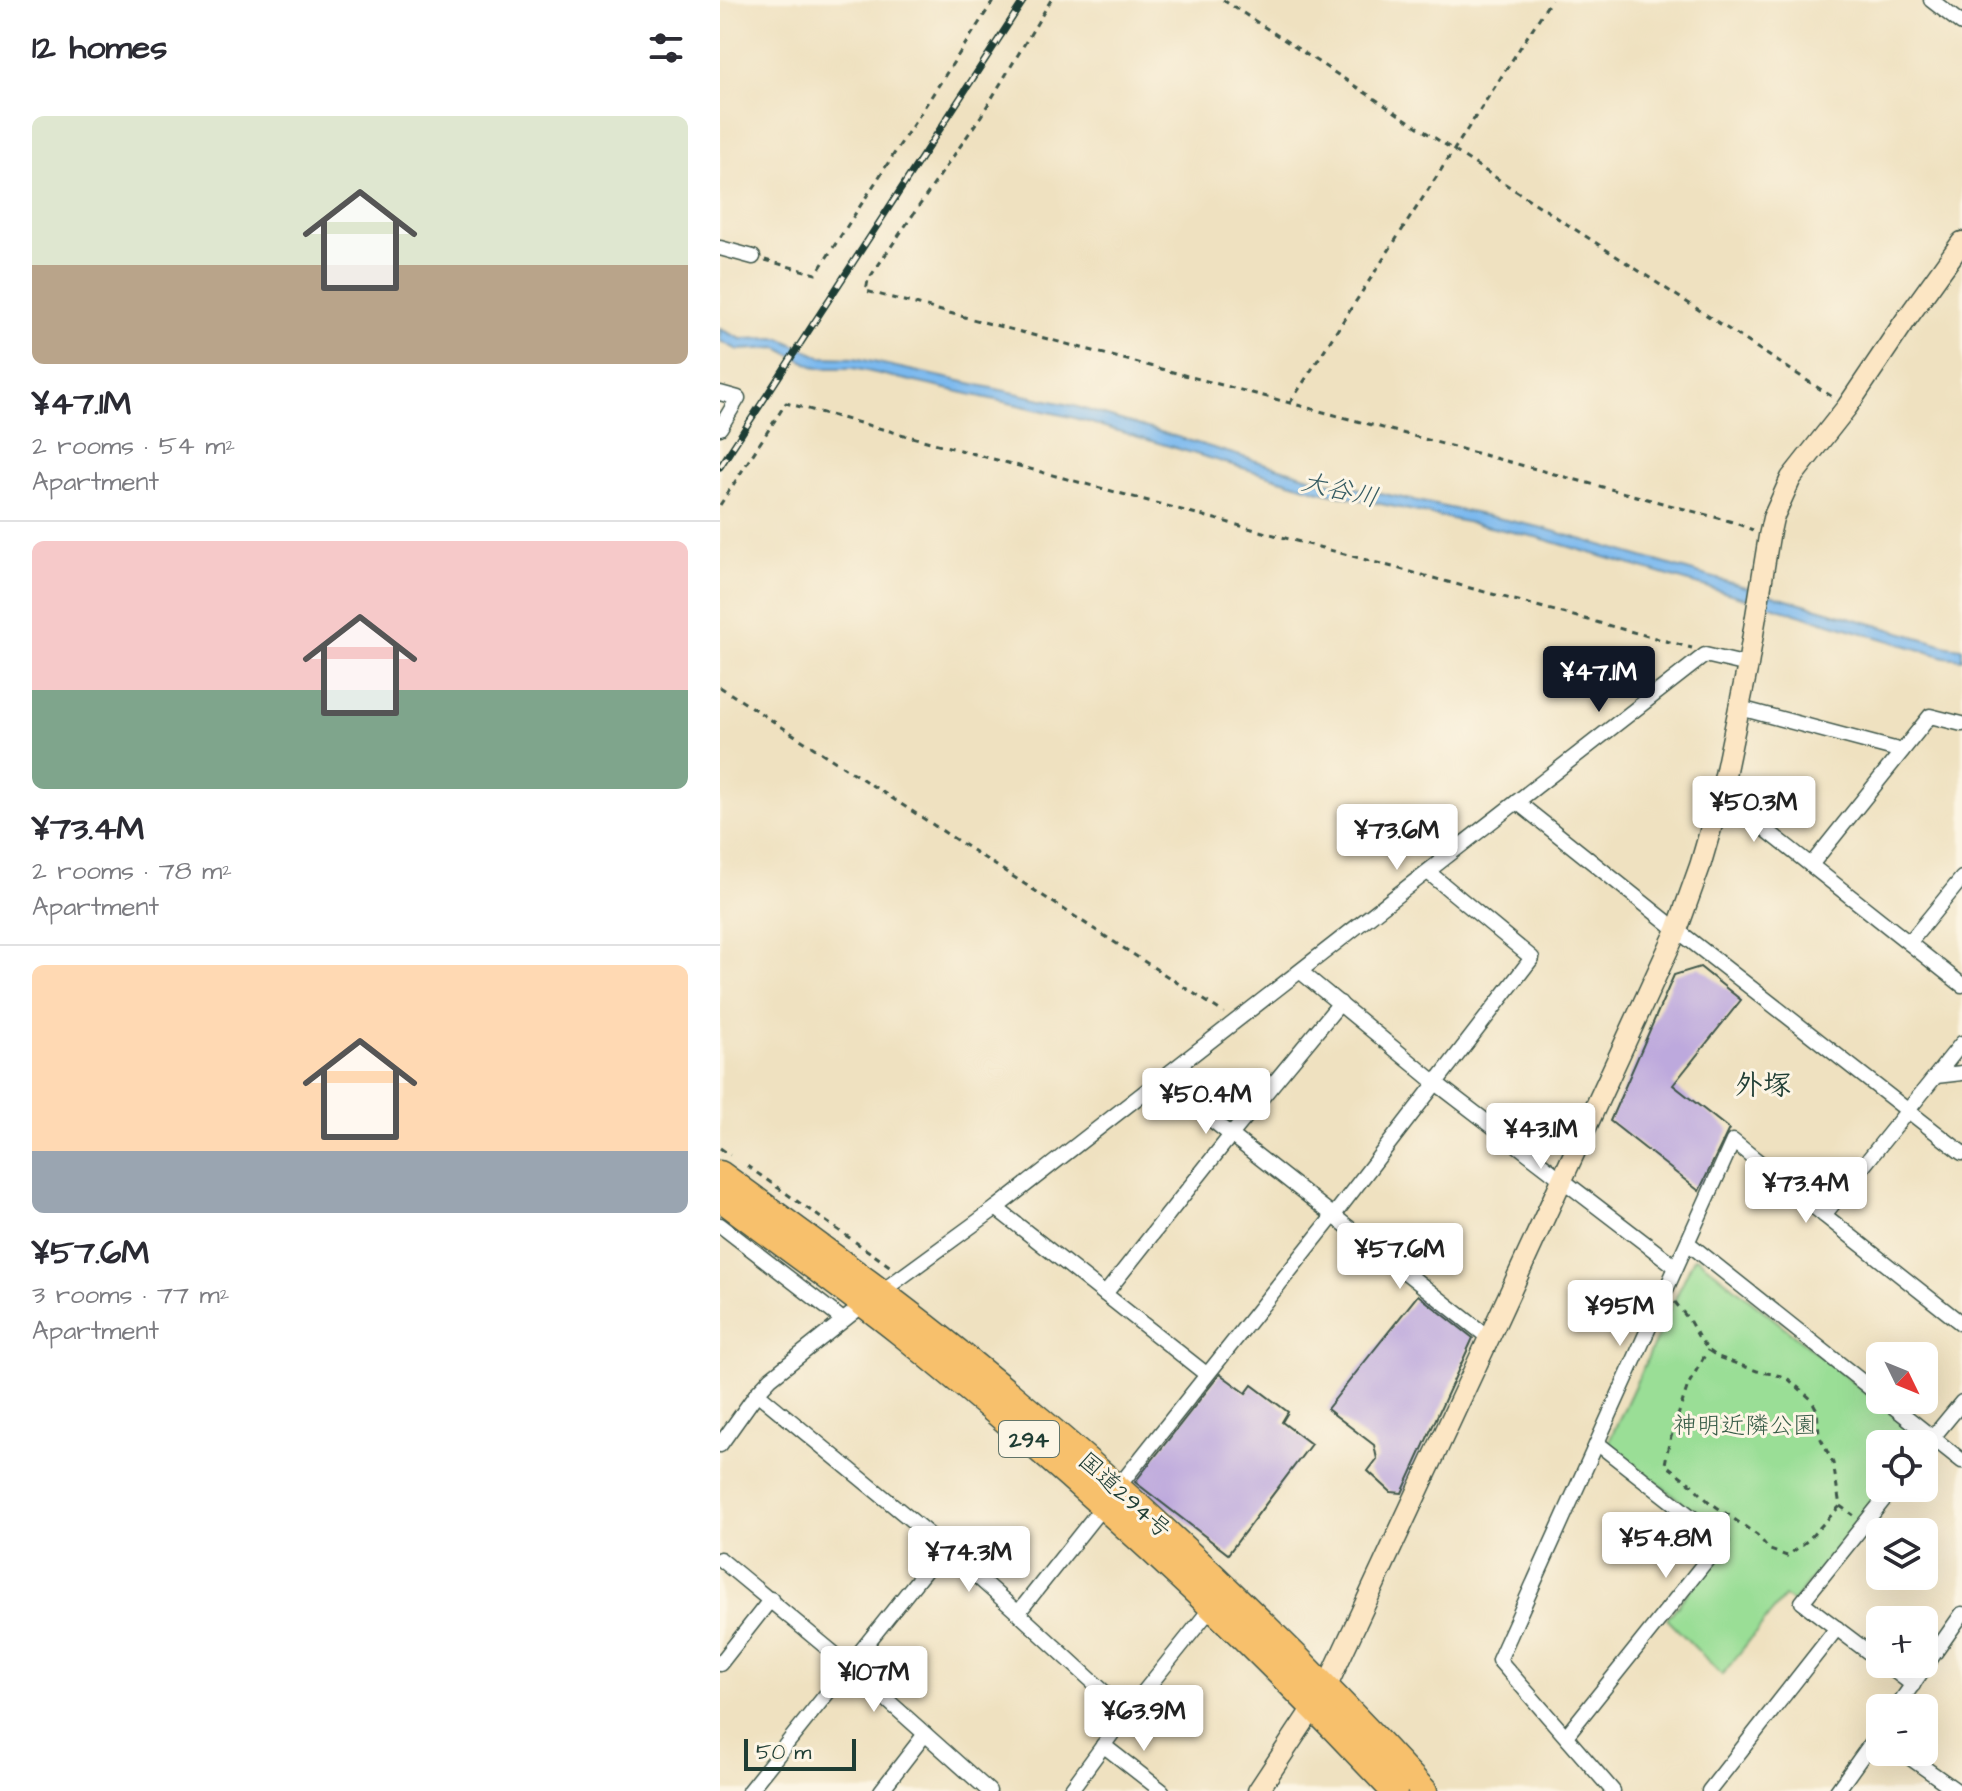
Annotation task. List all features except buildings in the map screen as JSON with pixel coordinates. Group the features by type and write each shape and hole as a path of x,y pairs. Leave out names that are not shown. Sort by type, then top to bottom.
{"highway":[{"name":"国道294号","path":"732,1165 873,1298"},
{"name":"国道294号","path":"720,1197 977,1368 1110,1495 1212,1607 1424,1791"},
{"name":"国道294号","path":"1110,1495 1214,1576 1320,1698 1394,1791"}],"street":[{"path":"1931,0 1962,24"},
{"path":"1258,1791 1320,1698 1677,930 1721,794 1740,708 1768,540 1773,518 1791,478 1847,407 1962,242"},
{"path":"720,248 753,257"},
{"path":"720,393 738,398 720,428"},
{"path":"720,1445 771,1378 843,1320 996,1208 1705,655 1748,657"},
{"path":"1740,708 1902,751"},
{"path":"1811,865 1930,716 1962,724"},
{"path":"1721,794 1962,985"},
{"path":"1517,802 1962,1153"},
{"path":"1018,1613 1334,1215 1532,958 1428,872"},
{"path":"1909,943 1962,878"},
{"path":"1301,972 1436,1083 1676,1267"},
{"path":"1105,1294 1340,1003"},
{"path":"1824,1215 1962,1043"},
{"path":"1936,1076 1962,1073"},
{"path":"1161,1080 1489,1338"},
{"path":"1613,1791 1499,1660 1733,1141 1962,1324"},
{"path":"996,1208 1206,1374"},
{"path":"720,1225 843,1320"},
{"path":"1688,1243 1866,1385"},
{"path":"757,1393 944,1547 1127,1713"},
{"path":"1938,1431 1962,1402"},
{"path":"1899,1414 1915,1430"},
{"path":"1566,1736 1722,1541 1597,1443"},
{"path":"1938,1448 1962,1461"},
{"path":"1866,1650 1802,1602 1882,1502"},
{"path":"749,1791 944,1547"},
{"path":"720,1559 849,1666 989,1791"},
{"path":"720,1664 771,1599"},
{"path":"1070,1791 1127,1713 1212,1607"},
{"path":"1906,1694 1962,1614"},
{"path":"1709,1791 1837,1628"},
{"path":"1904,1678 1913,1685"},
{"path":"881,1791 925,1734"},
{"path":"1103,1745 1162,1791"},
{"path":"1837,1791 1866,1752"},
{"path":"1922,1766 1957,1791"}],"path":[{"path":"753,257 816,274 994,0"},
{"path":"1051,0 981,116 868,280 866,291 1733,522 1768,540"},
{"path":"1223,0 1847,407"},
{"path":"1290,403 1551,0"},
{"path":"720,505 786,403 1690,647 1705,655"},
{"path":"720,687 1234,1020"},
{"path":"720,1148 732,1165 904,1276"},
{"path":"1666,1290 1708,1350 1718,1357 1757,1371 1786,1377 1811,1399 1817,1410 1819,1435 1833,1463 1840,1506 1807,1541 1787,1556 1770,1550 1757,1535 1708,1501 1665,1464 1688,1385 1708,1350"}],"green space":[{"name":"神明近隣公園","path":"1694,1258 1698,1258 1866,1393 1866,1414 1893,1414 1913,1430 1866,1430 1866,1502 1873,1502 1793,1602 1784,1597 1722,1675 1667,1619 1729,1540 1609,1441"}],"water":[{"name":"大谷川","path":"720,329 741,339 780,338 821,357 855,358 1074,406 1323,481 1539,527 1962,648 1962,659 1945,657 1536,537 1320,491 1071,417 853,368 817,368 778,348 738,350 720,341"}],"railway":[{"path":"720,467 1024,0"}],"district":[{"name":"外塚","path":"1763,1084"}]}
